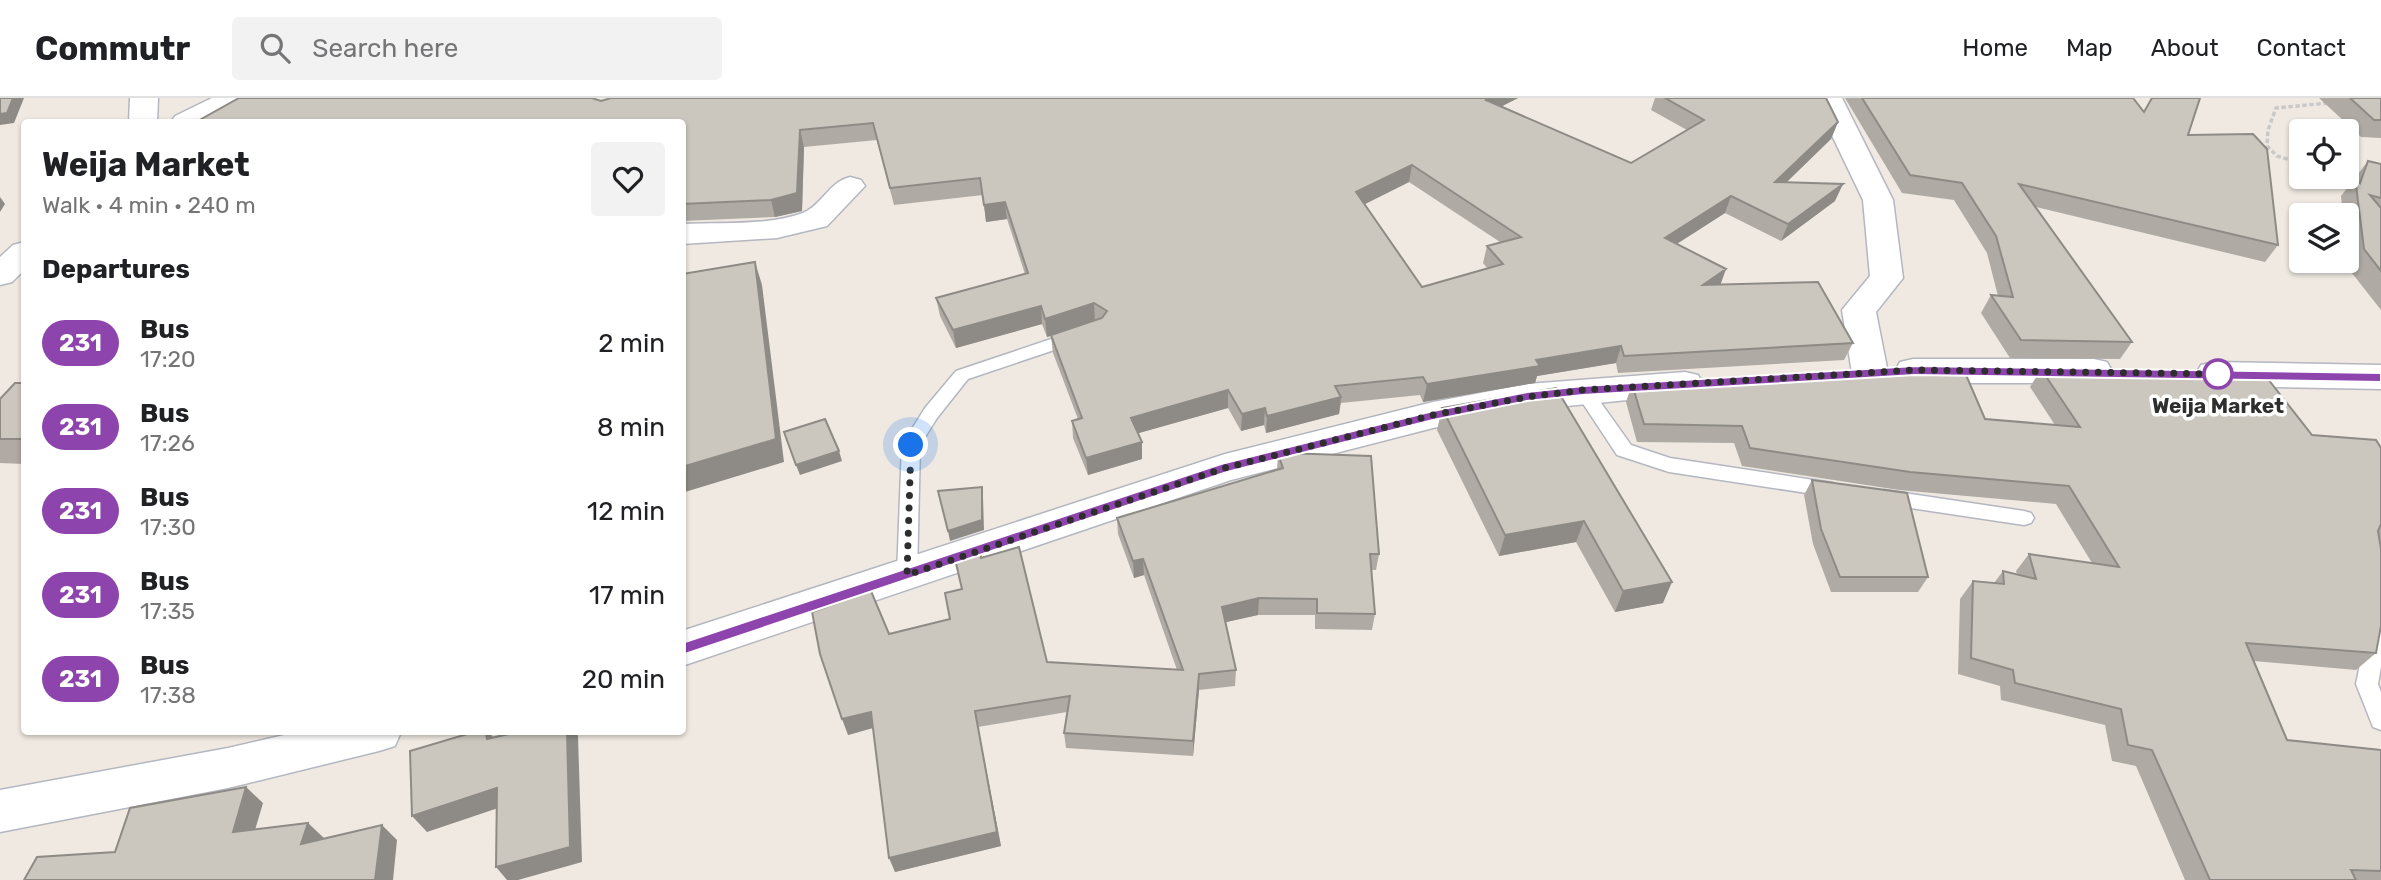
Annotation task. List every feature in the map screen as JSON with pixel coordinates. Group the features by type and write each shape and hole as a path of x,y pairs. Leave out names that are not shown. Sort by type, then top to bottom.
{"street":[{"path":"143,119 144,98"},
{"path":"191,119 234,98"},
{"path":"1828,98 1878,200 1887,278 1859,310 1863,347 1870,373"},
{"path":"686,234 777,228 817,219 850,186"},
{"path":"0,275 21,255"},
{"path":"1829,375 2130,372"},
{"path":"2184,373 2381,377"},
{"path":"686,648 1225,468 1433,415 1527,397 1583,390 1718,382"},
{"path":"0,811 228,768 366,735"}],"lane":[{"path":"907,575 911,445 931,413 962,375 1096,330"},
{"path":"1583,390 1624,450 1670,465 2024,518"},
{"path":"2381,611 2367,684 2381,720"}],"path":[{"path":"2289,160 2277,158 2266,147 2263,139 2276,108 2329,103"},
{"path":"2359,172 2370,173"}],"building":[{"path":"0,98 13,98 7,113 0,114"},
{"path":"239,98 592,98 601,101 611,98 1489,98 1486,100 1631,163 1704,120 1665,98 1826,98 1838,122 1775,182 1843,184 1788,224 1731,196 1665,238 1726,269 1703,285 1818,282 1853,343 1624,356 1621,346 1536,360 1540,366 1427,384 1423,377 1335,386 1341,397 1267,416 1265,408 1242,414 1228,390 1131,418 1142,442 1086,458 1072,421 1082,418 1051,335 1102,318 1107,311 1094,303 1045,319 1041,306 953,330 936,298 1028,273 1005,202 984,205 980,178 890,188 873,123 800,130 797,193 771,200 686,204 686,119 201,119","holes":["1412,165 1521,237 1487,246 1503,264 1422,287 1356,192"]},
{"path":"1862,98 2133,98 2144,112 2152,98 2200,98 2188,135 2253,134 2267,149 2278,245 2019,184 2132,342 2021,340 1991,295 2013,297 1996,236 1962,183 1910,175"},
{"path":"2350,98 2381,98 2381,120 2374,120"},
{"path":"2368,161 2381,164 2381,198 2370,195 2381,208 2381,271 2364,249 2356,189 2359,189"},
{"path":"755,262 776,439 686,466 686,273"},
{"path":"1963,368 1985,419 2080,427 2041,369 2264,374 2312,435 2376,440 2381,448 2381,524 2378,531 2381,549 2381,626 2376,653 2246,643 2287,740 2381,750 2381,871 2351,870 2356,880 2210,880 2152,750 2128,745 2121,709 2015,683 2013,670 1971,658 1973,581 2004,584 2003,571 2036,579 2029,554 2119,567 2069,486 1910,472 1750,448 1742,426 1644,424 1632,384"},
{"path":"15,383 21,383 21,439 0,439 0,399"},
{"path":"1556,388 1672,582 1623,591 1584,521 1505,535 1442,408"},
{"path":"825,419 839,451 796,465 784,432"},
{"path":"1278,454 1371,456 1379,554 1370,554 1375,614 1317,613 1317,599 1259,598 1222,607 1236,670 1199,674 1193,741 1064,733 1070,696 975,711 997,832 889,858 871,712 842,719 820,654 812,612 871,591 889,634 950,619 945,593 962,589 955,559 981,550 981,558 1019,547 1047,662 1183,670 1143,559 1133,561 1117,518 1283,468"},
{"path":"1812,480 1907,493 1928,577 1840,577 1821,529"},
{"path":"982,487 982,520 948,531 938,491"},
{"path":"464,735 486,735 487,739 504,735 567,735 570,847 496,867 497,788 412,816 410,751"},
{"path":"246,787 233,832 308,823 301,844 382,825 375,880 24,880 37,857 115,852 130,808"}],"bus line":[{"name":"231","path":"686,648 1225,468 1433,415 1527,397 1583,390 1915,370 2381,377"}],"place":[{"name":"Weija Market","path":"2218,374"}],"route":[{"path":"911,445 907,575 1225,468 1433,415 1527,397 1583,390 1915,370 2228,374 2218,374"}]}
